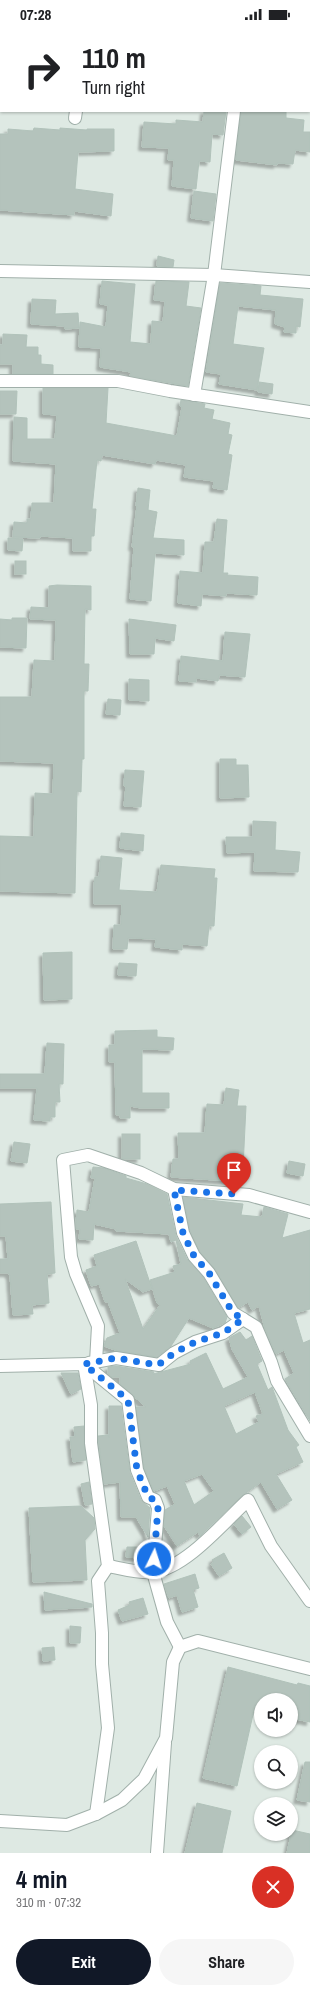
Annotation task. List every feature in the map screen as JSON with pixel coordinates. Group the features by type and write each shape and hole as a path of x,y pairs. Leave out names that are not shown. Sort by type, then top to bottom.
{"street":[{"path":"194,395 214,275 234,112"},
{"path":"0,271 214,275 310,282"},
{"path":"0,380 118,382 310,412"},
{"path":"96,1814 108,1728 102,1664 102,1633 98,1581 108,1566 91,1443 90,1363 98,1326 76,1274 71,1256 63,1160 88,1155 141,1173 174,1190 249,1195 310,1212"},
{"path":"174,1190 183,1233 194,1256 209,1273 233,1313 256,1328 271,1362 277,1381 310,1436"},
{"path":"0,1366 90,1363 116,1358 158,1365 174,1353 195,1342 223,1333 243,1319"},
{"path":"90,1363 128,1400 137,1470 148,1497 155,1500 158,1508 153,1572 167,1622 180,1647"},
{"path":"108,1566 153,1572 176,1564 248,1500 272,1546 310,1601"},
{"path":"157,1853 173,1662 180,1647 198,1641 310,1669"},
{"path":"0,1821 67,1825 96,1814 122,1800 144,1779 166,1738"}],"building":[{"path":"204,112 226,112 223,135 212,134 210,162 199,161 196,189 172,186 174,160 168,160 169,148 142,147 144,122 176,124 176,120 203,122"},
{"path":"241,112 286,112 286,118 304,120 303,132 310,132 310,152 295,150 293,164 277,163 277,165 236,160"},
{"path":"34,128 60,130 60,128 87,130 114,129 114,151 78,152 75,189 113,194 111,216 74,211 74,215 0,210 0,134 8,134 8,129 33,131"},
{"path":"194,191 216,194 213,221 191,218"},
{"path":"158,256 174,260 173,267 157,266"},
{"path":"102,281 135,284 130,342 151,344 152,321 163,322 165,301 154,300 156,281 189,282 186,306 201,308 188,386 130,376 131,372 100,367 101,348 79,347 80,322 106,327 108,305 100,304"},
{"path":"220,283 261,286 260,295 303,299 300,327 296,326 296,333 284,332 285,327 275,324 276,310 238,306 233,344 264,348 257,390 219,384 221,374 206,372"},
{"path":"32,299 56,300 55,314 78,313 79,328 65,329 64,326 31,324"},
{"path":"3,334 27,335 26,347 38,347 38,355 41,355 41,364 53,365 53,374 13,374 13,364 0,364 0,345 3,345"},
{"path":"259,382 273,384 272,394 258,392"},
{"path":"43,388 108,388 106,423 177,436 182,407 180,406 181,400 205,404 204,408 214,410 212,419 230,423 228,434 232,435 228,454 232,455 227,490 213,488 214,481 184,477 186,465 156,460 155,464 102,455 101,461 97,460 92,509 96,509 94,536 91,536 91,551 73,551 73,538 40,536 40,538 13,537 14,522 27,523 27,519 31,519 32,503 54,503 56,464 13,461 14,417 27,418 27,439 55,439 57,415 43,414"},
{"path":"0,391 17,391 16,414 0,414"},
{"path":"138,488 150,490 148,510 157,512 153,538 184,540 184,555 155,553 151,601 130,599 134,547 132,547"},
{"path":"217,519 227,520 223,573 228,573 227,575 258,577 257,595 226,593 226,596 202,594 201,606 178,603 180,571 203,573 205,542 214,542"},
{"path":"8,538 23,539 22,551 8,550"},
{"path":"15,561 26,561 26,574 15,574"},
{"path":"49,586 91,586 91,610 85,609 84,664 89,664 88,691 84,691 84,759 82,759 81,792 77,791 75,893 0,891 0,836 34,837 35,793 53,794 54,763 0,761 0,697 32,697 34,660 55,661 56,620 30,619 31,607 49,608"},
{"path":"12,618 27,618 26,648 0,647 0,619 12,620"},
{"path":"129,619 176,625 174,641 155,638 154,654 130,654"},
{"path":"225,632 250,634 245,677 219,675 218,681 196,678 196,682 179,681 181,656 223,661"},
{"path":"129,679 149,680 149,701 129,700"},
{"path":"108,699 121,700 120,715 106,714"},
{"path":"220,759 236,759 236,765 248,765 249,797 220,798"},
{"path":"125,770 144,771 141,807 124,806 126,786 124,786"},
{"path":"253,821 276,822 275,850 300,852 298,872 254,871 255,852 227,853 226,837 253,837"},
{"path":"121,833 144,835 143,851 120,848"},
{"path":"101,856 122,858 119,890 157,892 161,865 215,869 214,878 217,878 214,926 209,926 207,946 182,944 182,950 155,947 156,939 128,938 127,949 113,949 114,925 121,925 122,904 94,904 95,877 99,877"},
{"path":"72,952 72,999 44,1000 43,953"},
{"path":"119,963 137,964 136,976 118,975"},
{"path":"157,1030 157,1037 174,1038 173,1050 142,1049 142,1093 169,1093 169,1108 141,1108 130,1106 130,1118 120,1118 120,1115 116,1115 115,1062 109,1062 109,1045 115,1045 115,1031"},
{"path":"47,1043 64,1044 63,1084 59,1084 60,1102 55,1102 55,1117 50,1117 50,1121 34,1120 37,1088 0,1088 0,1074 45,1073"},
{"path":"226,1088 239,1090 237,1106 246,1106 243,1168 231,1167 230,1181 171,1177 173,1159 179,1159 178,1133 205,1133 207,1104 224,1105"},
{"path":"122,1134 140,1134 140,1159 122,1159"},
{"path":"14,1142 30,1144 27,1163 11,1161"},
{"path":"289,1161 305,1164 303,1176 287,1173"},
{"path":"93,1167 104,1168 126,1176 126,1178 147,1184 167,1194 176,1236 187,1259 203,1277 227,1317 225,1323 213,1328 189,1318 171,1346 157,1357 118,1351 104,1346 107,1338 120,1333 108,1302 105,1302 99,1284 91,1286 86,1270 97,1266 94,1255 136,1241 152,1289 143,1292 125,1279 143,1329 160,1305 157,1303 150,1280 175,1272 173,1266 181,1264 176,1240 171,1242 169,1234 116,1231 116,1229 94,1224 93,1240 79,1239 80,1229 76,1229 77,1210 89,1212 95,1178 91,1178"},
{"path":"183,1197 243,1204 241,1215 262,1217 264,1207 288,1214 282,1238 310,1230 310,1309 294,1313 303,1343 310,1340 310,1421 285,1379 294,1373 284,1350 276,1354 265,1329 259,1306 252,1310 248,1302 238,1308 215,1269 200,1252 190,1231"},
{"path":"51,1202 55,1273 47,1274 49,1303 32,1305 33,1314 13,1315 10,1276 8,1273 0,1273 0,1259 8,1259 6,1236 0,1236 0,1204"},
{"path":"240,1332 246,1340 252,1336 262,1361 257,1364 268,1390 272,1387 288,1430 299,1445 296,1447 303,1462 276,1474 292,1500 277,1509 261,1482 243,1495 200,1536 198,1532 177,1546 164,1526 165,1510 175,1504 167,1486 154,1491 144,1468 136,1407 146,1407 120,1384 120,1377 112,1377 108,1374 108,1367 116,1366 154,1372 153,1374 191,1364 190,1361 206,1353 223,1389 248,1377 232,1349 229,1338","holes":["255,1392 263,1414 256,1416 259,1422 236,1434 224,1406","202,1474 214,1491 194,1505 184,1481"]},
{"path":"61,1373 78,1373 81,1389 71,1394"},
{"path":"109,1406 121,1406 130,1473 141,1500 150,1508 148,1537 136,1517 121,1517 120,1482 104,1484 98,1436 108,1435 109,1438"},
{"path":"84,1426 86,1460 73,1462 70,1437 75,1437 74,1427"},
{"path":"89,1482 92,1504 85,1505 81,1484"},
{"path":"81,1506 94,1518 95,1529 85,1540 87,1580 33,1582 29,1508"},
{"path":"242,1516 251,1527 242,1534 234,1524"},
{"path":"127,1547 140,1547 139,1558 126,1557"},
{"path":"224,1553 232,1568 219,1576 211,1564 214,1562 212,1560"},
{"path":"195,1574 199,1588 193,1590 198,1607 182,1612 177,1595 169,1598 164,1584"},
{"path":"44,1592 92,1604 92,1607 45,1610"},
{"path":"143,1598 148,1614 122,1621 118,1610 130,1605 129,1602"},
{"path":"70,1626 81,1627 80,1643 70,1643"},
{"path":"54,1647 55,1660 43,1661 42,1648"},
{"path":"228,1667 297,1685 298,1683 310,1686 310,1722 298,1719 298,1693 254,1693 254,1710 237,1786 203,1778"},
{"path":"305,1762 310,1762 310,1802 298,1800"},
{"path":"197,1803 231,1811 222,1853 185,1853"},
{"path":"298,1831 310,1834 310,1853 287,1853 290,1841 298,1841"}],"route":[{"path":"154,1559 158,1508 155,1500 148,1497 137,1470 128,1400 84,1364 116,1358 158,1365 174,1353 195,1342 223,1333 243,1319 233,1313 209,1273 194,1256 183,1233 174,1190 234,1194"}]}
